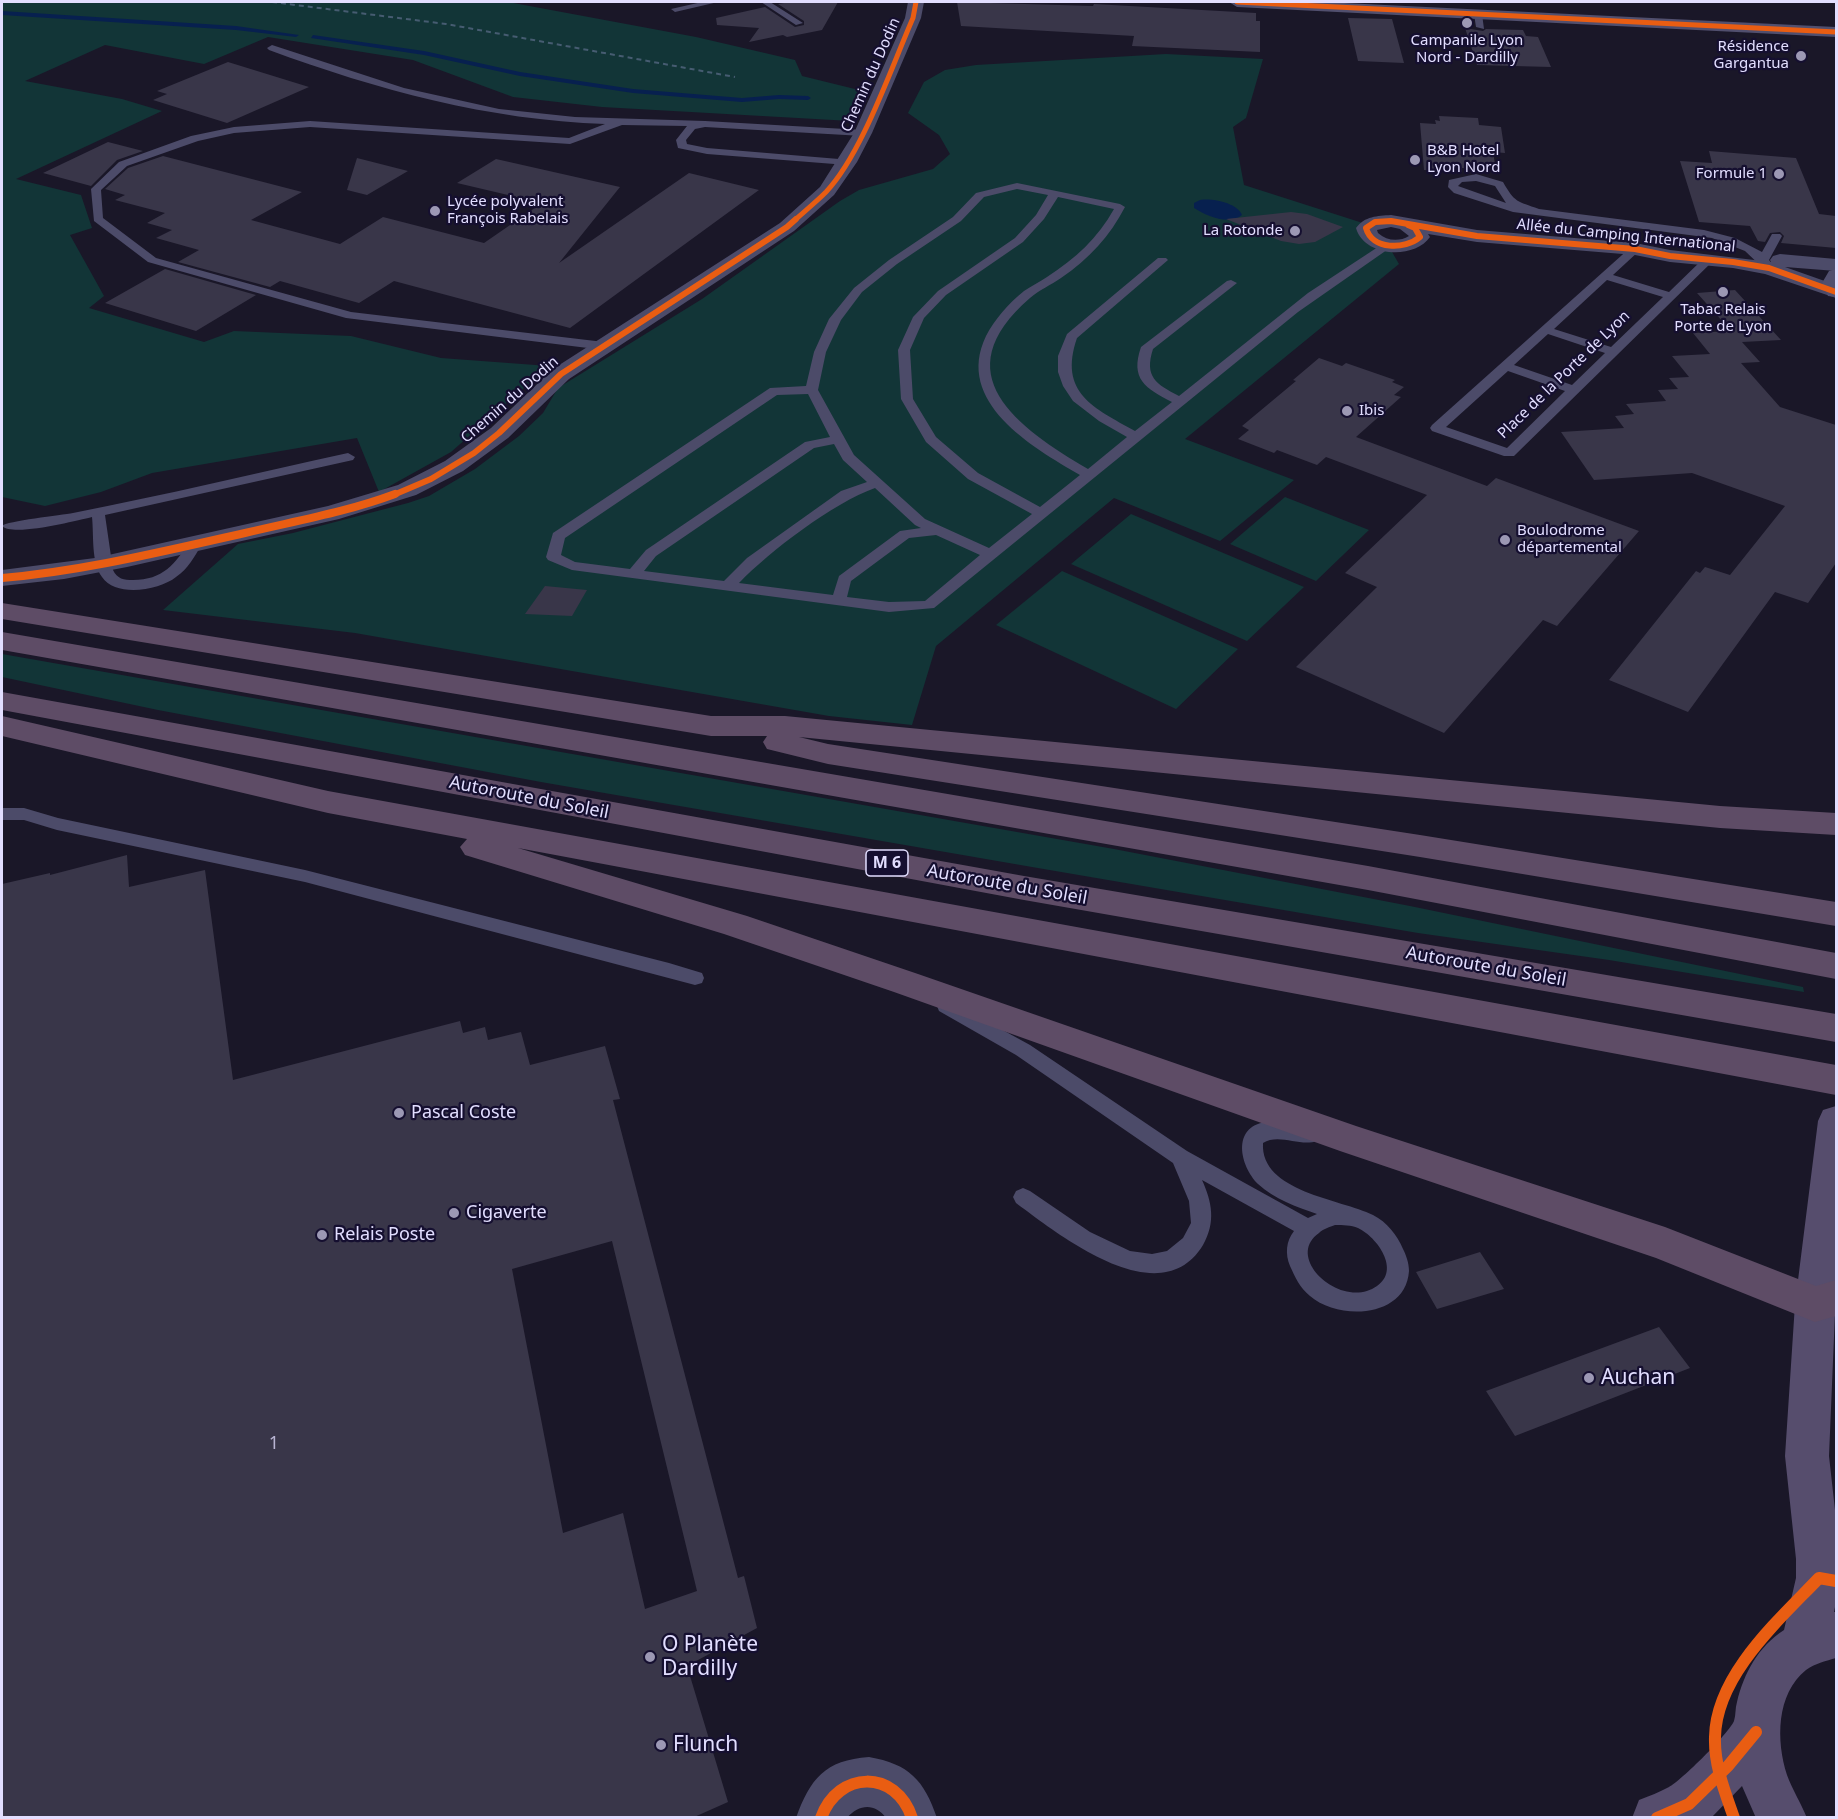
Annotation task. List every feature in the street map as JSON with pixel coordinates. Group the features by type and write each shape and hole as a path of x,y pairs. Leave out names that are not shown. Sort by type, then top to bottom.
{"highway":[{"path":"2,611 711,726 828,754 1420,846 1836,914"},
{"path":"2,641 1356,876 1836,966"},
{"name":"Autoroute du Soleil","path":"2,701 1012,886 1836,1028"},
{"path":"2,726 328,802 1836,1080"},
{"path":"711,726 785,726 1720,817 1836,824"},
{"path":"328,802 735,925 1353,1140 1665,1244 1826,1301"}],"main road":[{"path":"1782,1818 1764,1779 1756,1732 1761,1694 1778,1665 1820,1640 1819,1559 1807,1456 1826,1301 1825,1204 1836,1121"},
{"path":"1657,1818 1689,1804 1728,1766 1756,1732"}],"street":[{"path":"1237,2 1318,10 1480,20 1836,32"},
{"name":"Chemin du Dodin","path":"2,578 30,576 195,544 347,508 409,489 462,460 504,429 537,393 561,374 787,227 827,191 848,162 920,5"},
{"path":"1382,221 1410,234 1389,245 1368,236 1366,228 1382,221"},
{"name":"Allée du Camping International","path":"1410,234 1477,236 1635,249 1708,260 1836,265"},
{"name":"Allée du Camping International","path":"1635,249 1667,248 1766,263 1836,291"},
{"path":"1836,274 1833,283 1836,291"},
{"path":"820,1818 826,1805 836,1793 848,1785 862,1781 876,1782 890,1787 903,1797 912,1818"}],"lane":[{"path":"675,9 714,2"},
{"path":"765,2 800,23"},
{"name":"Chemin du Dodin","path":"273,48 406,91 460,104 534,117 862,133"},
{"name":"Chemin du Dodin","path":"604,346 350,315 152,260 98,219 96,189 123,164 195,138 234,130 310,124 570,141 623,121"},
{"path":"705,124 692,127 681,140 682,146 707,151 848,162"},
{"path":"1537,212 1512,203 1505,197 1499,184 1488,179 1470,177 1453,182 1453,187 1458,191 1513,209 1537,212 1704,232 1743,245 1766,263 1776,236"},
{"path":"990,554 920,522 848,457 812,390 820,352 835,319 858,290 893,262 957,219 980,195 1017,186 1120,207 1111,226 1096,244 1077,261 1027,294 1005,314 993,329 985,347 983,364 986,386 999,407 1016,427 1041,447 1089,475"},
{"path":"1041,513 973,476 931,439 907,399 904,350 920,317 942,293 1019,240 1040,218 1055,193"},
{"path":"812,390 774,391 558,536 553,557 572,566 635,572 889,607 929,605 1322,287 1389,245"},
{"name":"Place de la Porte de Lyon","path":"1635,249 1437,428 1509,453 1708,260"},
{"path":"1135,436 1093,411 1073,391 1063,375 1064,351 1071,337 1162,260"},
{"path":"1606,276 1670,296"},
{"path":"1180,401 1148,382 1143,372 1142,360 1147,347 1231,283"},
{"path":"1546,330 1613,351"},
{"path":"1506,366 1574,390"},
{"path":"635,572 651,553 810,444 838,439"},
{"path":"9,526 36,524 98,512 348,457"},
{"path":"729,585 752,561 846,494 877,483"},
{"path":"98,512 104,562"},
{"path":"839,600 844,579 905,534 938,530"},
{"path":"2,814 24,814 57,824 316,878 695,978"},
{"path":"906,983 1023,1050 1180,1157 1306,1228"},
{"path":"1351,1217 1334,1215 1319,1219 1306,1228 1301,1234 1297,1248 1298,1261 1304,1275 1315,1288 1329,1297 1358,1303 1370,1302 1382,1296 1396,1278 1398,1265 1395,1251 1388,1240 1372,1226 1351,1217 1281,1191 1256,1168 1249,1151 1253,1139 1267,1130 1353,1140"},
{"path":"1023,1197 1096,1247 1134,1263 1165,1264 1185,1252 1198,1236 1202,1217 1202,1201 1180,1157"}],"green space":[{"path":"2,2 508,2 696,37 795,60 802,76 863,91 851,121 602,107 513,97 413,60 268,37 204,64 105,45 25,81 122,99 162,111 16,179 81,195 92,228 70,235 104,296 89,308 204,342 234,331 351,336 441,358 549,366 451,452 379,492 357,438 152,473 101,492 45,506 2,497"},
{"path":"1166,54 1263,59 1246,118 1233,127 1244,185 1369,225 1388,245 1399,264 1185,439 1294,480 1220,541 1114,498 936,646 912,725 829,716 355,633 163,610 238,544 293,533 429,496 475,469 519,436 543,413 558,388 702,299 840,201 859,190 933,169 950,154 939,135 908,113 924,82 945,70 976,65"},
{"path":"1285,497 1369,530 1316,581 1230,544"},
{"path":"1131,514 1304,587 1247,641 1071,564"},
{"path":"1062,571 1238,649 1176,709 996,625"},
{"path":"2,654 1114,849 1410,906 1803,987 1804,992 1609,960 1418,933 541,782 158,710 2,677"}],"water":[{"path":"1200,200 1224,202 1235,207 1242,215 1231,220 1211,217 1194,208 1194,203"}],"building":[{"path":"838,2 822,30 787,37 783,35 749,42 759,28 717,25 716,18 765,7 795,27 804,25 804,21 778,4"},
{"path":"957,2 1093,6 1094,4 1256,13 1256,21 1260,21 1260,52 1132,46 1134,36 961,26"},
{"path":"1348,18 1392,19 1404,63 1358,61"},
{"path":"1465,28 1483,31 1486,29 1523,30 1526,36 1538,37 1551,67 1477,65"},
{"path":"228,62 309,87 227,123 153,100 167,94 157,91"},
{"path":"1439,116 1478,118 1479,125 1501,127 1505,153 1493,152 1496,170 1462,168 1462,172 1424,170 1420,123 1436,124 1435,120 1440,121"},
{"path":"108,142 143,151 117,160 91,186 43,173"},
{"path":"1709,151 1796,158 1819,214 1836,216 1836,248 1781,243 1784,236 1780,232 1770,233 1765,242 1758,241 1750,226 1699,222 1680,161 1712,163"},
{"path":"163,156 302,192 251,220 340,244 383,217 484,243 542,203 457,183 496,159 620,187 559,263 689,173 759,190 570,328 394,281 359,303 280,281 270,287 178,262 199,250 156,238 172,230 147,223 165,213 115,200 125,195 105,189 128,168"},
{"path":"357,158 408,171 367,195 347,190"},
{"name":"La Rotonde","path":"1291,212 1307,214 1343,227 1315,242 1299,244 1281,241 1226,219"},
{"path":"165,269 256,295 196,331 105,303"},
{"path":"1735,290 1781,340 1742,342 1760,362 1741,363 1780,407 1836,425 1836,563 1808,603 1775,592 1688,712 1609,680 1696,571 1700,573 1705,567 1730,575 1785,506 1692,473 1594,480 1561,432 1624,428 1615,416 1634,414 1626,404 1666,401 1658,390 1678,389 1669,378 1689,377 1672,356 1710,354 1693,333 1731,331 1697,293"},
{"path":"1319,358 1342,366 1346,363 1395,380 1392,382 1404,387 1394,395 1401,397 1356,437 1487,486 1496,478 1639,531 1557,626 1543,620 1444,733 1296,667 1377,587 1345,573 1427,495 1326,457 1317,465 1277,450 1274,453 1238,439 1249,430 1242,426 1296,381 1293,380"},
{"path":"545,586 587,590 572,616 525,614"},
{"path":"127,855 129,887 205,870 233,1080 460,1021 463,1033 485,1027 488,1040 521,1032 530,1065 605,1046 620,1099 613,1100 738,1578 744,1576 757,1628 687,1666 728,1802 692,1818 2,1818 2,884 50,873 50,875","holes":["612,1241 697,1591 645,1609 623,1513 563,1533 512,1269"]},
{"path":"1480,1252 1504,1289 1437,1309 1416,1272"},
{"path":"1659,1327 1690,1368 1515,1436 1486,1391"}],"waterway":[{"path":"2,13 236,28 296,35"},
{"path":"313,37 424,53 520,74 633,91 742,100 779,97 808,98"}],"railway":[{"path":"272,2 446,24 735,77"}],"cycle path":[{"path":"2,578 95,566 356,507 407,490 454,466 499,433 561,374 787,227 827,191 863,133 913,18 916,2"},
{"path":"1237,2 1836,32"},
{"path":"1408,225 1415,228 1420,237 1399,246 1380,244 1368,235 1366,228 1375,222 1391,221 1477,236 1635,249 1670,256 1733,262 1769,268 1836,292"},
{"path":"1734,1818 1720,1773 1715,1737 1722,1705 1731,1684 1756,1646 1819,1578 1836,1581"},
{"path":"1657,1818 1689,1804 1728,1766 1756,1732"},
{"path":"821,1818 826,1805 835,1794 845,1787 869,1782 881,1784 901,1796 912,1818"}],"place":[{"name":"Campanile Lyon Nord - Dardilly","path":"1467,23"},
{"name":"Résidence Gargantua","path":"1801,56"},
{"name":"B&B Hotel Lyon Nord","path":"1415,160"},
{"name":"Formule 1","path":"1779,174"},
{"name":"Lycée polyvalent François Rabelais","path":"435,211"},
{"name":"La Rotonde","path":"1295,231"},
{"name":"Tabac Relais Porte de Lyon","path":"1723,292"},
{"name":"Ibis","path":"1347,411"},
{"name":"Boulodrome départemental","path":"1505,540"},
{"name":"Pascal Coste","path":"399,1113"},
{"name":"Cigaverte","path":"454,1213"},
{"name":"Relais Poste","path":"322,1235"},
{"name":"Auchan","path":"1589,1378"},
{"name":"O Planète Dardilly","path":"650,1657"},
{"name":"Flunch","path":"661,1745"}]}
